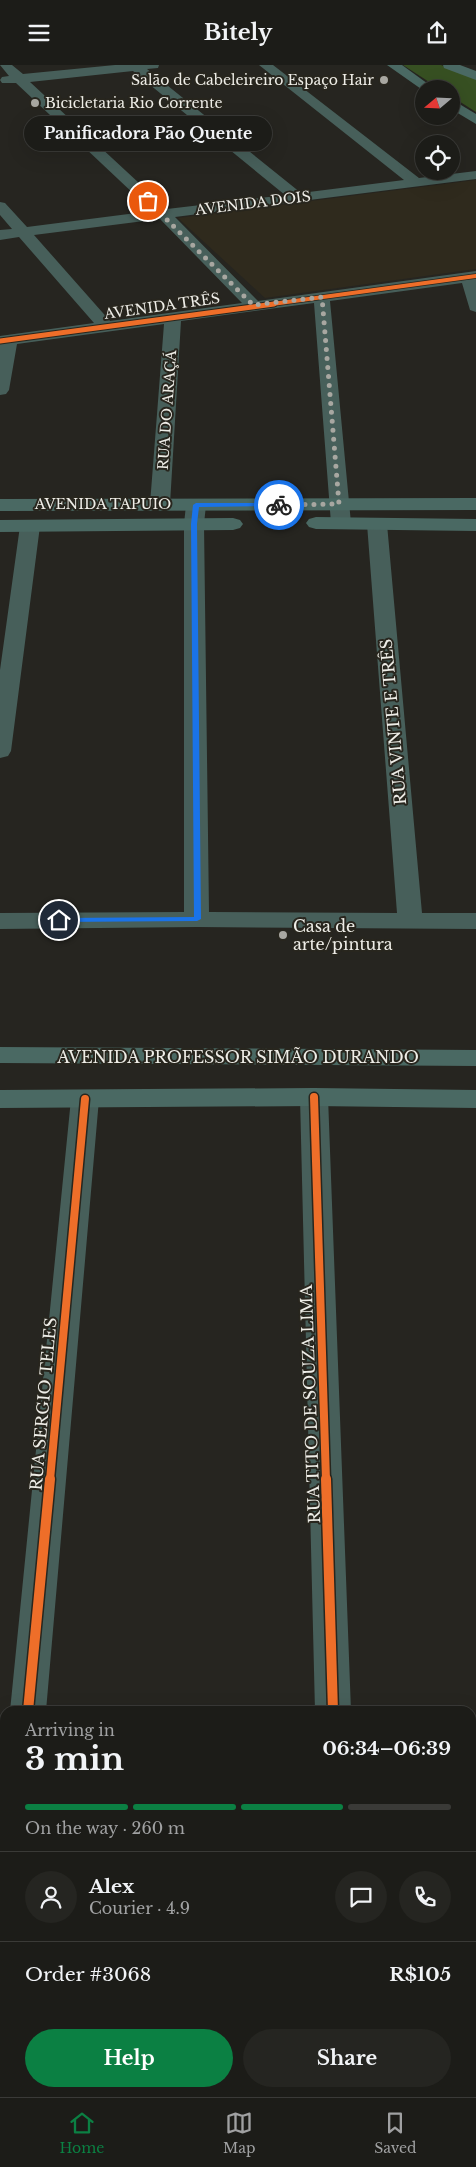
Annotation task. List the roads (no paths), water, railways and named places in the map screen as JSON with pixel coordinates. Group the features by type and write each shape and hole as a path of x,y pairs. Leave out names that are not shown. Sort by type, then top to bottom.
{"street":[{"path":"5,65 163,214 253,305"},
{"path":"0,81 155,65"},
{"path":"264,65 417,183"},
{"path":"393,65 416,80"},
{"path":"449,65 476,76"},
{"path":"136,67 298,198"},
{"path":"460,109 476,120"},
{"name":"AVENIDA DOIS","path":"0,235 476,175"},
{"path":"0,206 106,327"},
{"path":"473,276 476,307"},
{"name":"AVENIDA TRÊS","path":"4,341 473,276"},
{"path":"322,297 340,514"},
{"name":"RUA DO ARAÇÁ","path":"160,503 173,317"},
{"path":"0,390 4,341"},
{"name":"AVENIDA TAPUIO","path":"0,505 160,503 195,515 253,524"},
{"name":"AVENIDA TAPUIO","path":"0,526 30,526 195,515 340,514 476,504"},
{"name":"AVENIDA TAPUIO","path":"302,523 340,514 377,524 476,525"},
{"path":"195,515 197,919"},
{"name":"RUA VINTE E TRÊS","path":"377,524 410,920"},
{"path":"0,751 30,526"},
{"path":"0,921 197,919 476,921"},
{"name":"AVENIDA PROFESSOR SIMÃO DURANDO","path":"0,1055 476,1059"},
{"path":"0,1099 314,1097 476,1099"},
{"name":"RUA TITO DE SOUZA LIMA","path":"314,1097 333,1706"},
{"name":"RUA SERGIO TELES","path":"28,1706 85,1099"}],"place":[{"name":"Salão de Cabeleireiro Espaço Hair","path":"384,80"},
{"name":"Bicicletaria Rio Corrente","path":"35,103"},
{"name":"Panificadora Pão Quente","path":"148,201"},
{"name":"Casa de arte/pintura","path":"283,935"}]}
